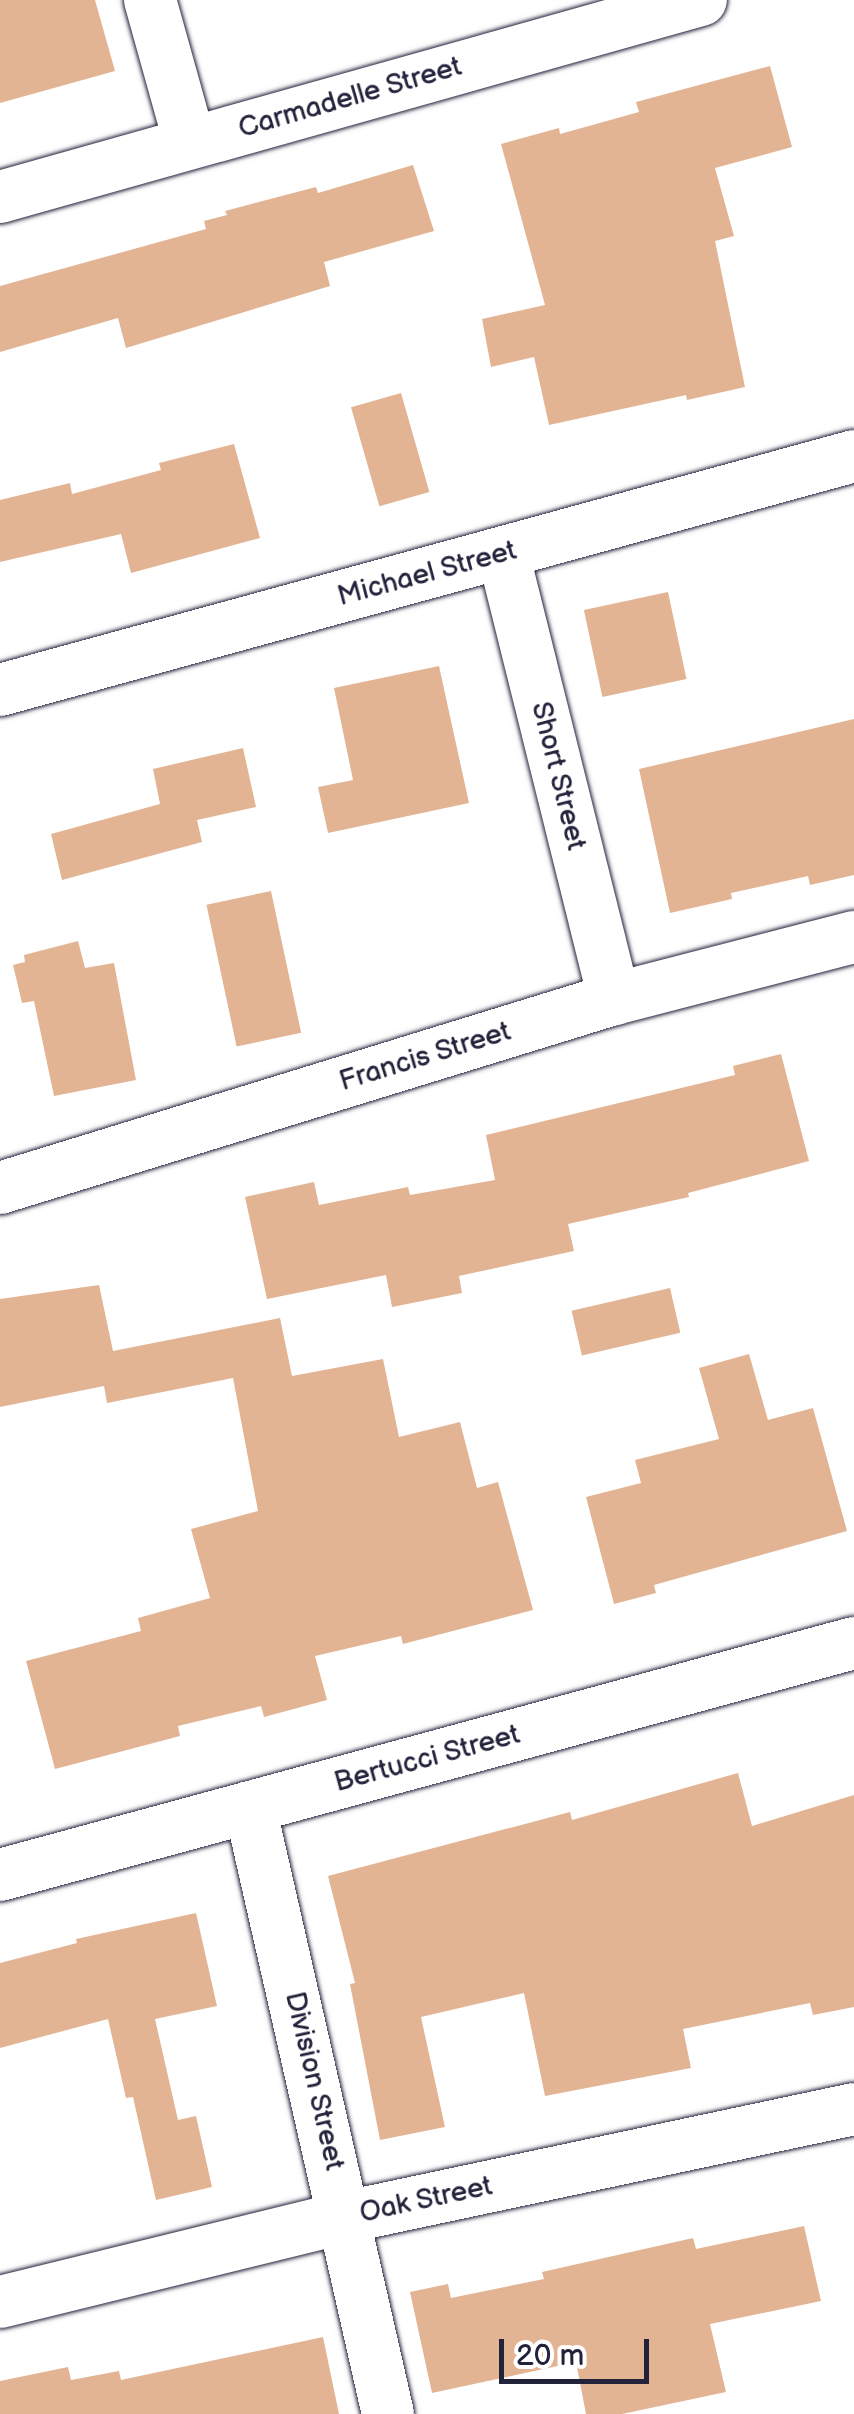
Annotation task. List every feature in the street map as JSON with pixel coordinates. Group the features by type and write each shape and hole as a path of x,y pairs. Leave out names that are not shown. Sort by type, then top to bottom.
{"street":[{"path":"150,0 190,142"},
{"name":"Carmadelle Street","path":"0,197 700,0"},
{"name":"Michael Street","path":"0,690 854,456"},
{"name":"Short Street","path":"503,553 614,999"},
{"name":"Francis Street","path":"0,1188 614,999 854,937"},
{"name":"Bertucci Street","path":"0,1875 854,1644"},
{"name":"Division Street","path":"250,1807 388,2414"},
{"name":"Oak Street","path":"0,2302 346,2217 854,2109"}],"building":[{"path":"0,0 95,0 115,71 0,103"},
{"path":"770,66 792,147 715,168 734,236 715,241 745,387 687,400 686,395 549,425 534,357 491,367 482,319 545,305 501,144 559,128 560,134 639,112 636,102"},
{"path":"413,165 434,231 324,262 330,286 126,348 118,318 0,352 0,286 206,229 204,221 227,215 225,211 316,187 318,193"},
{"path":"401,393 429,492 379,506 351,407"},
{"path":"234,444 260,538 131,573 121,534 0,562 0,500 70,483 72,494 161,470 159,463"},
{"path":"668,592 687,679 602,697 584,610"},
{"path":"439,666 469,803 328,833 318,787 353,780 334,688"},
{"path":"854,719 854,875 810,885 808,876 731,893 732,899 670,913 639,769"},
{"path":"243,748 256,807 197,820 202,842 62,880 51,834 160,804 153,769"},
{"path":"271,891 301,1033 237,1047 206,905"},
{"path":"78,941 85,968 114,963 136,1080 54,1096 34,1001 22,1003 13,965 25,962 24,955"},
{"path":"781,1054 809,1161 688,1193 689,1197 568,1224 574,1251 459,1276 462,1293 392,1307 386,1275 267,1299 245,1197 314,1182 319,1205 408,1187 410,1195 495,1180 486,1135 735,1075 733,1066"},
{"path":"99,1285 113,1351 280,1318 292,1376 383,1359 399,1437 460,1422 477,1488 498,1482 533,1610 403,1644 401,1636 315,1656 327,1700 264,1717 261,1706 178,1726 180,1736 55,1769 26,1661 141,1631 138,1618 210,1598 191,1529 258,1511 233,1378 107,1403 104,1386 0,1407 0,1299"},
{"path":"670,1288 680,1333 582,1356 572,1311"},
{"path":"749,1354 768,1420 813,1408 847,1531 654,1585 656,1593 614,1604 586,1497 641,1483 635,1460 719,1439 699,1368"},
{"path":"738,1773 752,1826 854,1795 854,2007 813,2015 810,2003 683,2029 691,2068 545,2096 524,1993 421,2017 445,2127 380,2140 350,1984 355,1983 328,1876 570,1812 572,1820"},
{"path":"196,1913 217,2006 155,2019 178,2120 196,2116 212,2187 156,2200 133,2097 126,2098 108,2019 0,2048 0,1963 77,1943 76,1939"},
{"path":"804,2226 821,2301 710,2324 726,2392 622,2414 586,2414 576,2362 432,2393 410,2292 448,2284 451,2298 544,2279 542,2272 693,2238 696,2249"},
{"path":"323,2337 339,2414 0,2414 0,2381 68,2367 71,2380 119,2371 121,2380"}]}
